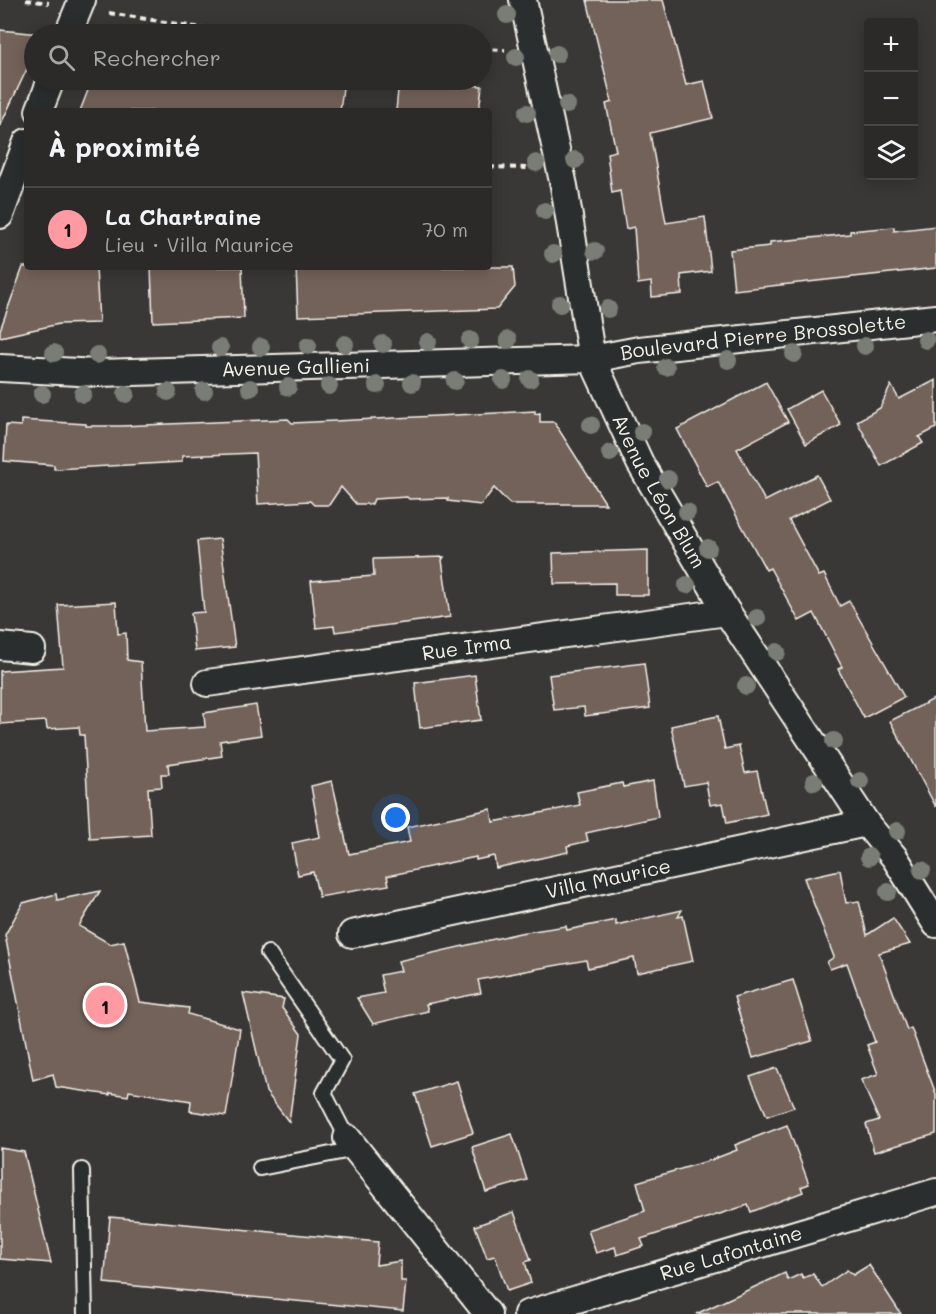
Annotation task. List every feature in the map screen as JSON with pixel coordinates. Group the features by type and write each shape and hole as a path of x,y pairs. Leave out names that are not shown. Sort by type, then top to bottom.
{"street":[{"name":"Avenue Léon Blum","path":"523,0 561,169 592,359 640,463 727,612 866,823 895,858 936,924"},
{"path":"72,24 80,4"},
{"path":"40,108 47,90"},
{"path":"0,215 24,150"},
{"name":"Boulevard Pierre Brossolette","path":"592,359 639,350 936,318"},
{"name":"Avenue Gallieni","path":"0,368 98,373 592,359"},
{"name":"Rue Irma","path":"207,682 727,612"},
{"path":"0,646 32,649"},
{"name":"Villa Maurice","path":"352,934 866,823"},
{"path":"351,1143 488,1314"},
{"name":"Rue Lafontaine","path":"527,1314 936,1192"}],"lane":[{"path":"260,1168 351,1143 324,1094 342,1060 268,953"},
{"path":"82,1170 85,1314"}],"path":[{"path":"26,0 80,4 182,24"},
{"path":"492,167 561,169"}],"building":[{"path":"587,0 663,0 686,85 704,81 713,118 650,133 666,223 705,217 711,271 681,275 682,294 652,297 651,282 638,284 634,227 626,229 620,191 612,193 607,153 616,151 606,104 612,102"},
{"path":"0,30 24,32 24,75 0,126"},
{"path":"88,90 343,90 340,108 81,108"},
{"path":"398,90 482,90 479,108 396,108"},
{"path":"936,226 936,268 734,290 730,250 770,246 770,242 850,234 850,231 894,227 894,231"},
{"path":"23,267 24,270 96,270 99,323 59,324 0,337 0,330"},
{"path":"492,267 513,267 515,287 497,309 298,316 296,270 492,270"},
{"path":"151,270 242,270 244,318 153,322"},
{"path":"936,380 936,428 919,437 923,443 881,466 857,421 880,408 891,385 899,399"},
{"path":"766,382 788,422 737,449 765,501 817,475 830,499 789,520 819,576 824,574 840,606 849,601 904,697 864,718 838,669 842,667 814,613 799,621 770,568 766,570 718,482 707,487 677,429"},
{"path":"821,390 841,425 806,444 787,409"},
{"path":"535,411 535,414 540,413 540,422 554,422 606,504 510,504 494,488 481,505 448,501 448,498 409,499 407,497 374,499 372,504 356,504 341,487 329,505 314,505 310,501 258,504 255,453 182,456 182,462 54,469 54,465 4,461 6,425 21,426 21,420 86,424 86,426 121,426 288,419 292,423"},
{"path":"220,539 235,647 195,651 191,613 204,612 197,541"},
{"path":"648,550 648,595 615,595 615,583 554,584 553,553"},
{"path":"444,557 442,560 450,617 335,632 334,626 316,628 311,581 374,576 373,559"},
{"path":"116,602 118,634 126,633 127,660 141,662 145,731 205,727 204,713 256,705 261,735 220,741 222,756 168,764 169,774 161,774 162,787 148,788 151,835 90,839 84,735 80,735 79,727 47,729 46,721 0,724 0,671 63,667 58,605"},
{"path":"644,663 650,708 585,716 584,707 554,710 549,675"},
{"path":"475,675 481,720 420,728 415,683"},
{"path":"936,698 936,807 890,721"},
{"path":"718,716 725,749 739,746 745,773 757,771 767,814 727,823 723,803 710,805 706,782 684,786 671,726"},
{"path":"332,781 349,854 410,842 407,827 491,809 493,822 580,805 577,792 622,783 623,787 653,781 658,817 586,833 588,841 567,846 568,852 496,868 494,856 476,860 476,857 387,876 389,885 319,897 313,872 298,875 292,843 320,837 311,786"},
{"path":"840,870 846,903 859,901 867,935 893,918 910,944 879,953 907,1030 911,1028 936,1094 936,1134 874,1152 866,1124 879,1120 861,1080 878,1074 867,1045 875,1042 847,963 830,969 827,962 834,957 804,878"},
{"path":"100,891 79,926 110,944 124,941 140,1002 189,1008 188,1014 240,1029 226,1116 190,1111 191,1101 129,1091 128,1096 56,1087 53,1074 33,1080 5,935 23,903 56,894 57,900"},
{"path":"682,910 678,917 683,916 693,961 637,973 634,958 588,968 586,960 478,980 481,993 426,1004 428,1011 373,1024 357,998 384,993 380,975 401,971 398,961 520,933 566,926 567,930 616,920 616,925"},
{"path":"793,980 812,1041 753,1058 734,997"},
{"path":"243,993 284,999 282,1008 301,1034 289,1122 266,1092"},
{"path":"777,1068 794,1107 767,1116 750,1077"},
{"path":"457,1081 473,1133 432,1146 415,1094"},
{"path":"787,1125 809,1184 801,1187 803,1192 751,1212 748,1205 641,1239 644,1246 617,1255 615,1247 596,1253 588,1230 645,1211 637,1182 711,1160 737,1150 735,1145"},
{"path":"512,1134 527,1180 486,1192 472,1147"},
{"path":"0,1148 24,1152 51,1263 0,1259"},
{"path":"514,1212 531,1260 525,1262 531,1283 507,1291 495,1256 487,1258 475,1226"},
{"path":"110,1217 378,1242 376,1265 401,1261 401,1281 406,1281 403,1311 104,1283"},
{"path":"869,1265 901,1314 696,1314 785,1273 788,1280 801,1274 803,1278 813,1274 822,1287 847,1270 853,1275"}],"place":[{"name":"La Chartraine","path":"105,1005"}]}
